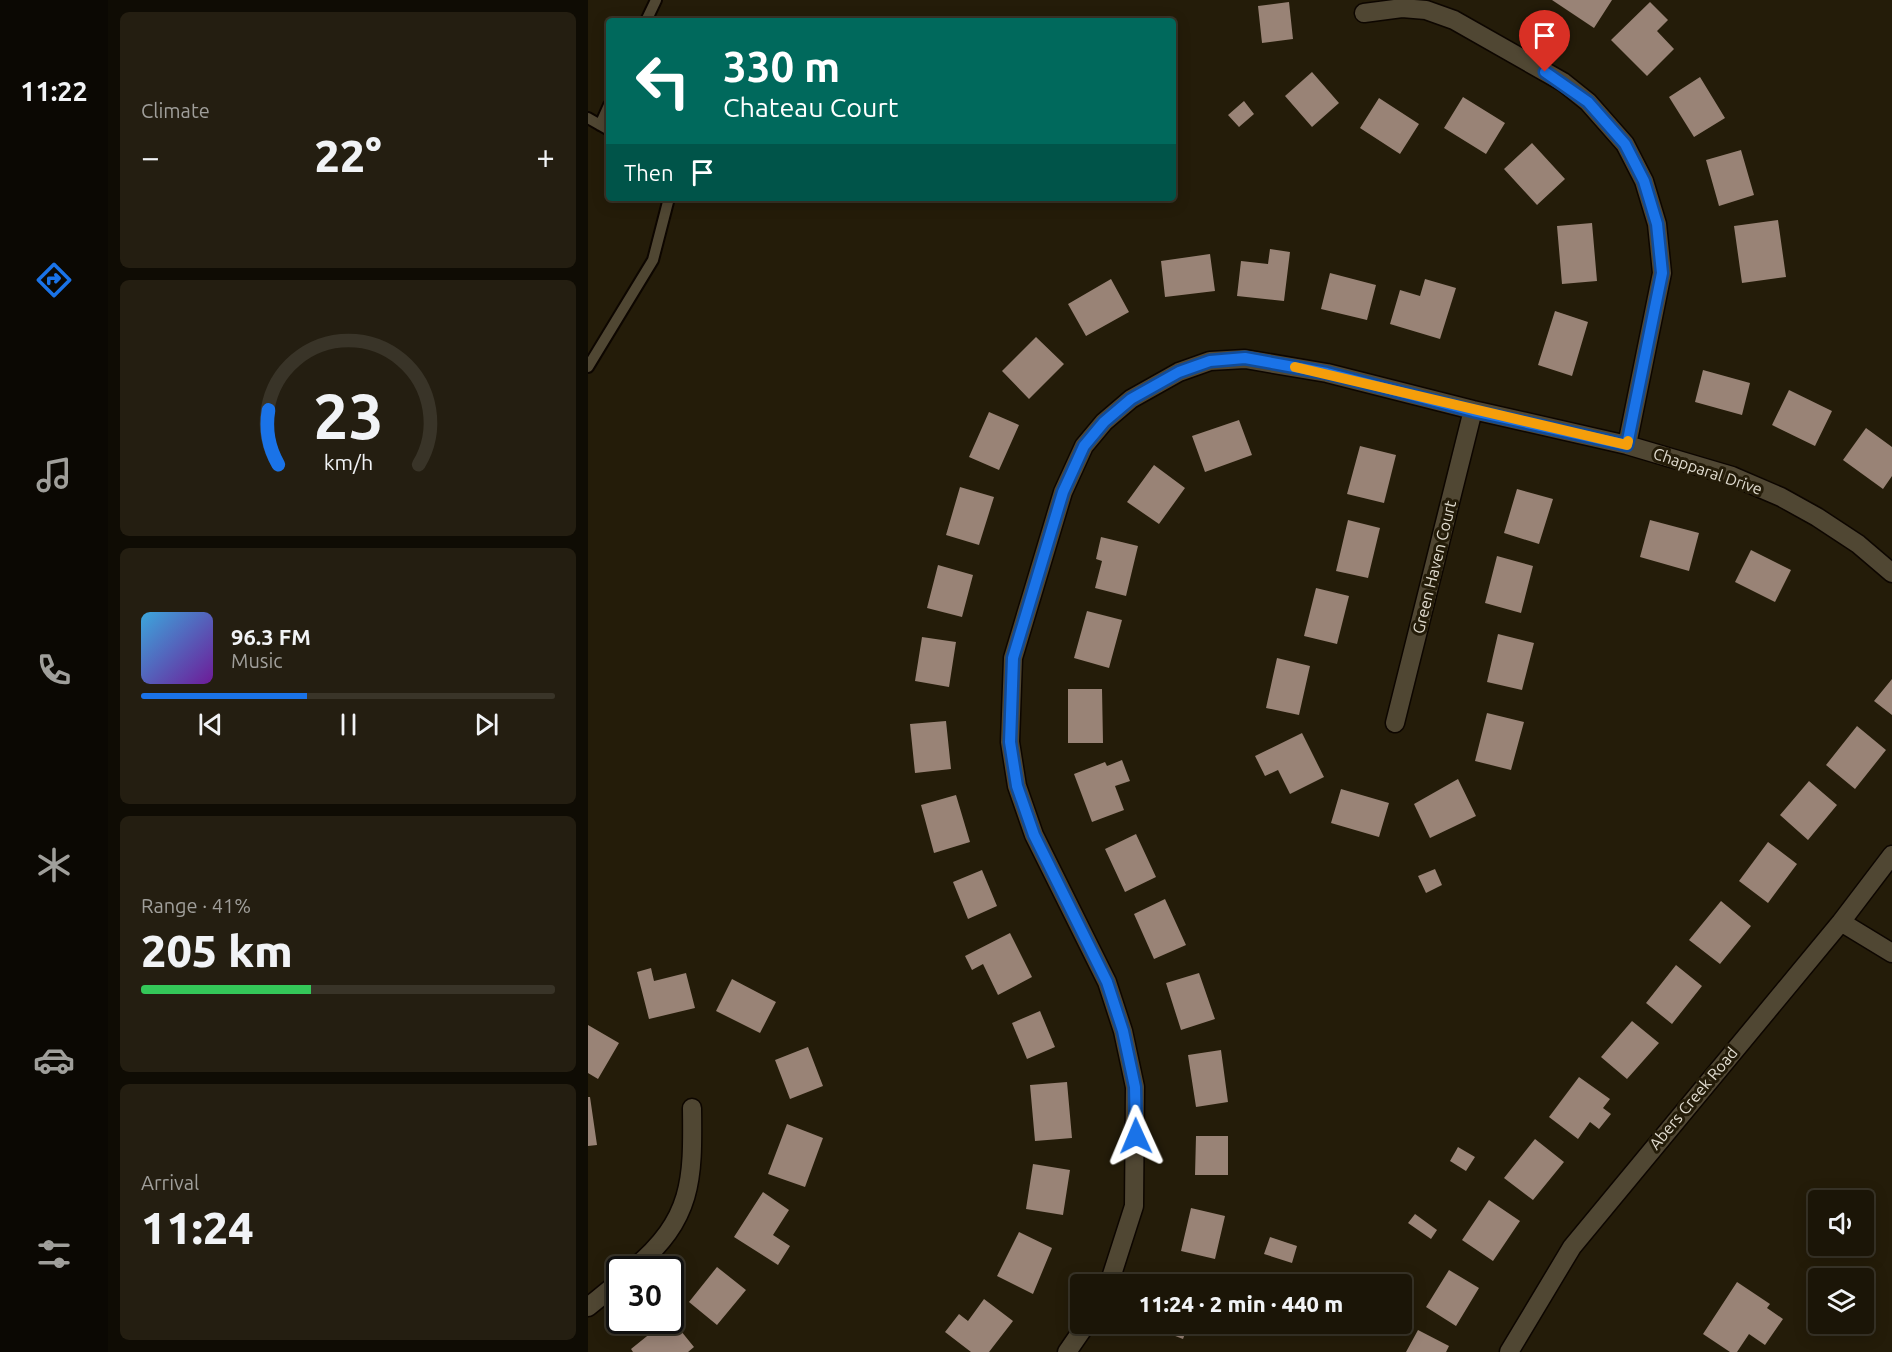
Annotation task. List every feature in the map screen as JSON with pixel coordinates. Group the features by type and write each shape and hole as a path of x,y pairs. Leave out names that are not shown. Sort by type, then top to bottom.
{"street":[{"path":"1364,13 1402,8 1426,10 1454,20 1563,82 1588,102 1625,144 1644,181 1657,224 1662,273 1627,445"},
{"name":"Chapparal Drive","path":"1112,1274 1134,1206 1135,1087 1123,1031 1107,982 1034,835 1017,786 1010,742 1013,658 1063,492 1084,446 1104,422 1131,399 1179,372 1210,361 1245,358 1327,373 1473,411 1627,445 1732,476 1781,497 1858,544 1892,573"},
{"name":"Green Haven Court","path":"1395,723 1473,411"},
{"name":"Abers Creek Road","path":"1509,1352 1572,1247 1841,921 1892,855"},
{"path":"1841,921 1892,953"},
{"path":"646,1256 673,1228 686,1200 693,1163 692,1108"},
{"path":"588,1307 606,1292"},
{"path":"1067,1352 1079,1334"}],"lane":[{"path":"647,18 656,0"},
{"path":"588,118 605,128"},
{"path":"588,367 653,260 668,201"}],"building":[{"path":"1552,0 1612,0 1594,28"},
{"path":"1289,2 1293,39 1262,43 1258,6"},
{"path":"1650,2 1668,20 1657,31 1674,49 1647,76 1611,40"},
{"path":"1312,72 1339,103 1312,127 1285,96"},
{"path":"1700,77 1725,118 1694,137 1669,97"},
{"path":"1463,97 1505,123 1486,154 1444,128"},
{"path":"1379,98 1419,124 1400,154 1360,128"},
{"path":"1244,101 1254,114 1239,127 1228,115"},
{"path":"1532,143 1565,179 1537,205 1504,169"},
{"path":"1741,150 1754,195 1719,206 1706,160"},
{"path":"1778,220 1786,277 1742,283 1734,226"},
{"path":"1592,223 1597,281 1562,284 1557,226"},
{"path":"1270,249 1290,252 1284,301 1237,296 1241,261 1268,264"},
{"path":"1210,254 1215,291 1165,297 1161,261"},
{"path":"1330,273 1376,285 1367,320 1321,309"},
{"path":"1111,279 1129,312 1086,336 1068,304"},
{"path":"1425,279 1456,288 1440,339 1390,324 1400,290 1420,296"},
{"path":"1555,311 1588,322 1572,376 1538,365"},
{"path":"1036,337 1064,364 1029,399 1002,371"},
{"path":"1703,370 1750,383 1742,415 1695,402"},
{"path":"1789,390 1832,411 1815,446 1772,425"},
{"path":"989,412 1019,425 999,470 969,457"},
{"path":"1239,420 1252,455 1205,472 1192,436"},
{"path":"1866,428 1892,447 1892,476 1883,489 1843,460"},
{"path":"1360,446 1396,455 1384,503 1347,494"},
{"path":"1154,465 1185,488 1159,524 1127,502"},
{"path":"960,487 994,497 979,545 946,535"},
{"path":"1517,489 1553,499 1539,544 1504,533"},
{"path":"1348,520 1380,528 1368,578 1336,571"},
{"path":"1650,520 1699,533 1689,571 1640,557"},
{"path":"1101,537 1138,546 1126,596 1095,588 1102,561 1096,559"},
{"path":"1751,550 1791,570 1775,602 1735,582"},
{"path":"1497,556 1533,566 1521,613 1485,603"},
{"path":"938,565 973,575 962,617 927,608"},
{"path":"1316,588 1349,596 1337,644 1304,636"},
{"path":"1087,611 1122,620 1109,668 1074,658"},
{"path":"1498,634 1534,643 1522,690 1487,682"},
{"path":"922,637 956,642 949,687 915,681"},
{"path":"1277,658 1310,666 1299,715 1266,708"},
{"path":"1892,679 1892,715 1874,701"},
{"path":"1068,689 1102,689 1103,743 1068,743"},
{"path":"1487,713 1524,722 1511,770 1475,761"},
{"path":"946,721 951,769 915,773 910,724"},
{"path":"1857,726 1886,750 1855,789 1826,765"},
{"path":"1302,733 1324,777 1290,794 1278,770 1265,776 1255,756"},
{"path":"1122,760 1130,781 1115,786 1124,810 1092,822 1074,774 1105,762 1107,766"},
{"path":"1458,779 1476,816 1430,838 1414,804"},
{"path":"1809,781 1837,805 1808,840 1780,815"},
{"path":"1341,789 1389,803 1379,837 1331,823"},
{"path":"956,795 970,842 934,853 921,805"},
{"path":"1136,834 1156,877 1125,892 1105,849"},
{"path":"1768,842 1797,864 1768,903 1739,881"},
{"path":"1435,869 1442,885 1426,893 1418,876"},
{"path":"982,870 997,906 968,919 953,882"},
{"path":"1165,899 1186,945 1154,959 1134,914"},
{"path":"1721,901 1751,926 1720,964 1689,940"},
{"path":"1010,933 1032,977 998,995 983,964 972,970 965,956"},
{"path":"1676,965 1702,986 1672,1024 1646,1003"},
{"path":"651,968 654,981 686,973 695,1008 649,1019 637,972"},
{"path":"1199,973 1215,1019 1181,1030 1166,983"},
{"path":"732,979 776,1002 760,1033 716,1011"},
{"path":"1040,1011 1055,1047 1027,1059 1012,1023"},
{"path":"1632,1021 1659,1043 1627,1079 1601,1057"},
{"path":"588,1025 619,1043 598,1079 588,1073"},
{"path":"808,1047 823,1086 790,1099 775,1060"},
{"path":"1221,1050 1228,1102 1196,1107 1188,1055"},
{"path":"1579,1077 1610,1099 1603,1108 1611,1114 1599,1129 1590,1122 1578,1139 1549,1117"},
{"path":"1067,1082 1072,1138 1035,1141 1030,1085"},
{"path":"588,1097 590,1097 597,1145 588,1146"},
{"path":"787,1124 823,1138 805,1187 768,1174"},
{"path":"1196,1136 1228,1136 1228,1175 1195,1175"},
{"path":"1535,1139 1564,1162 1533,1200 1504,1178"},
{"path":"1458,1147 1475,1157 1466,1171 1450,1161"},
{"path":"1033,1164 1070,1170 1063,1215 1026,1209"},
{"path":"763,1192 789,1210 773,1235 790,1246 778,1265 734,1237"},
{"path":"1489,1200 1520,1221 1493,1261 1462,1240"},
{"path":"1191,1208 1225,1216 1215,1259 1181,1251"},
{"path":"1415,1214 1437,1230 1431,1239 1408,1223"},
{"path":"1019,1232 1052,1248 1033,1294 997,1276"},
{"path":"1270,1237 1297,1246 1292,1263 1264,1254"},
{"path":"717,1267 746,1290 717,1325 689,1302"},
{"path":"1449,1270 1479,1288 1456,1326 1426,1307"},
{"path":"1737,1282 1770,1304 1767,1308 1783,1319 1765,1345 1749,1334 1737,1352 1730,1352 1703,1334"},
{"path":"984,1299 1013,1321 989,1352 971,1352 945,1332 959,1314 968,1321"},
{"path":"1418,1330 1449,1346 1446,1352 1406,1352"},
{"path":"650,1334 683,1334 694,1347 688,1352 633,1352 631,1349"},
{"path":"1170,1334 1185,1334 1183,1339"}],"slow traffic":[{"path":"1295,367 1327,373 1473,411 1627,445 1628,441"}],"route":[{"path":"1136,1136 1135,1087 1123,1031 1107,982 1034,835 1017,786 1010,742 1013,658 1063,492 1084,446 1104,422 1131,399 1179,372 1210,361 1245,358 1327,373 1473,411 1627,445 1662,273 1657,224 1644,181 1625,144 1588,102 1563,82 1545,72"}]}
